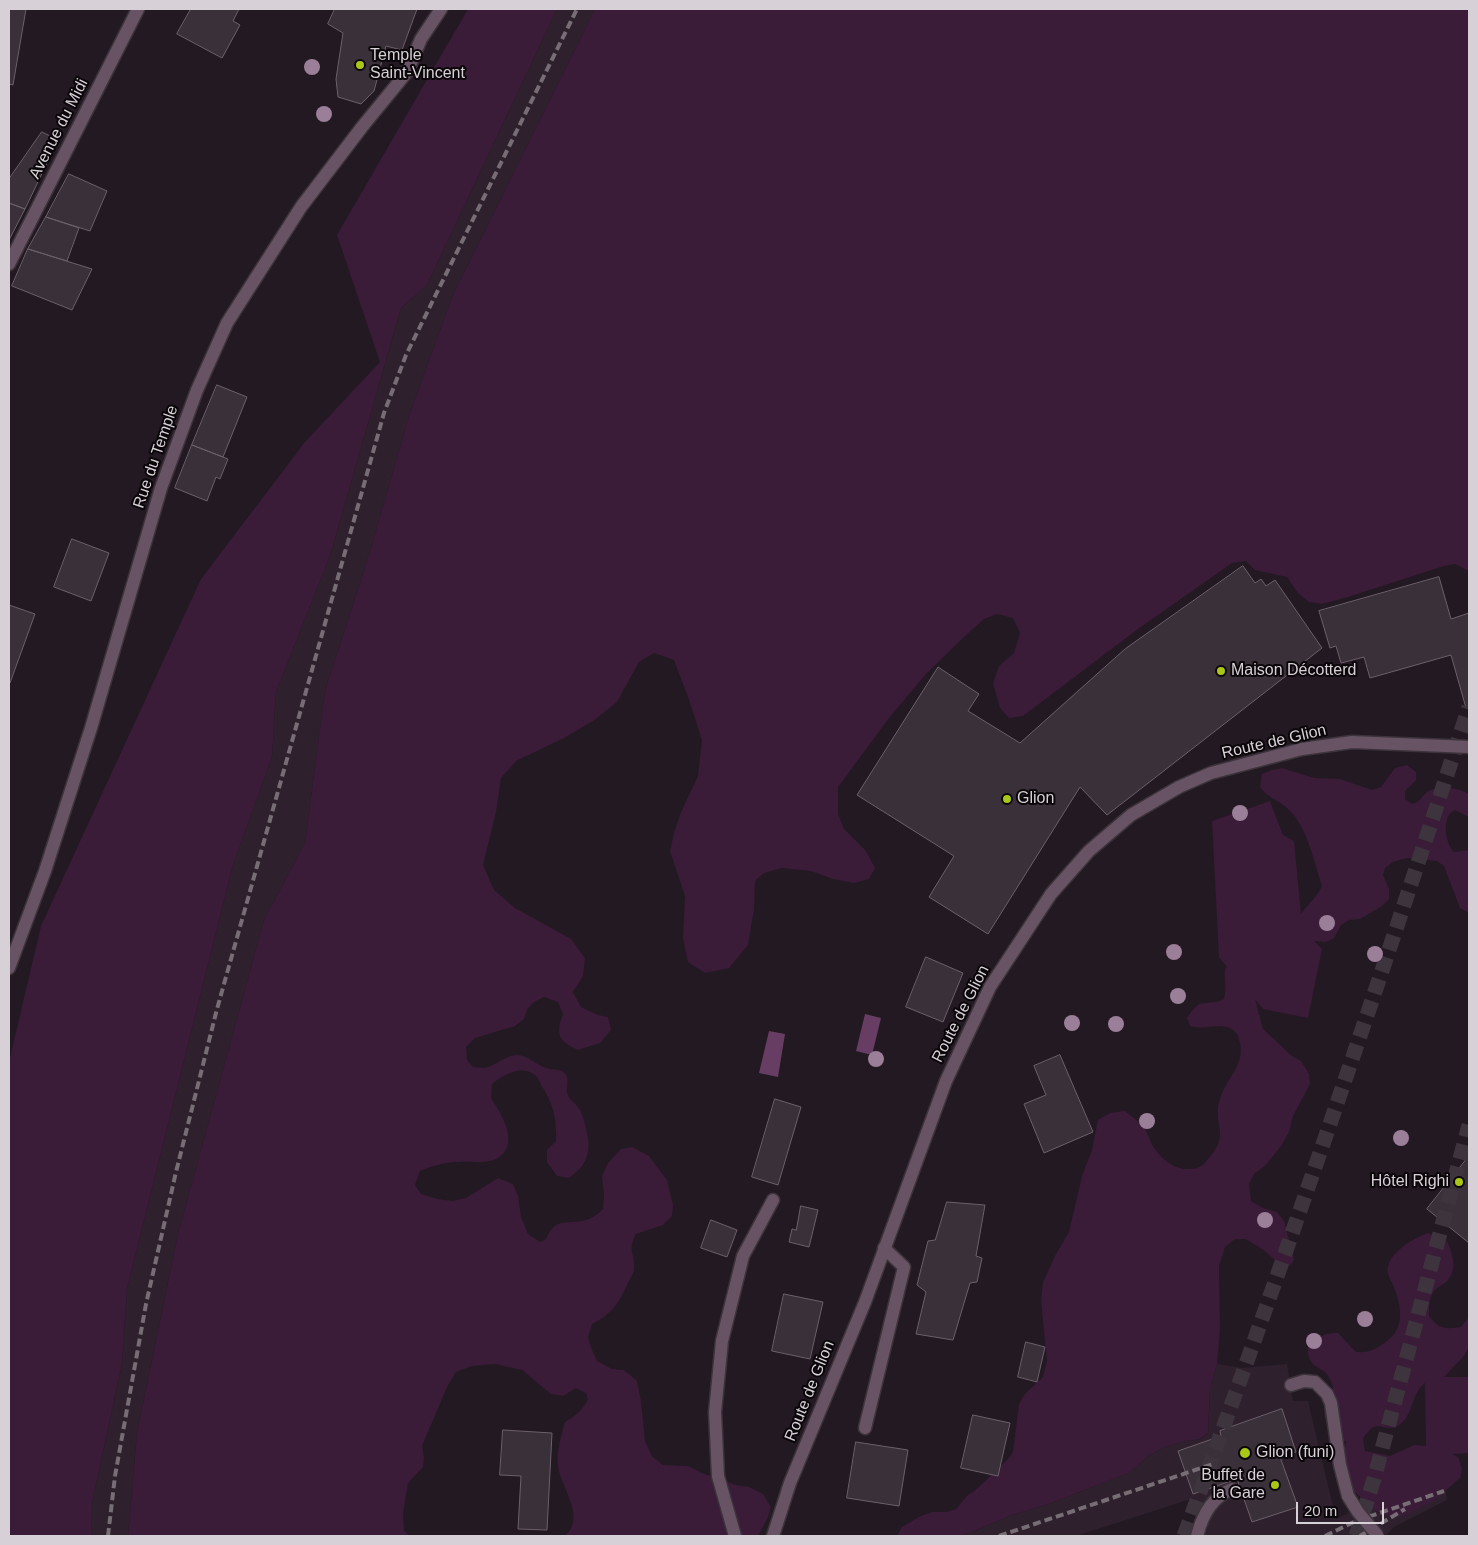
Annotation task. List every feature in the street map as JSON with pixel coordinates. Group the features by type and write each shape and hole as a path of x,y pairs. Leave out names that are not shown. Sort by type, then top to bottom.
{"street":[{"name":"Avenue du Midi","path":"9,264 138,9"},
{"name":"Rue du Temple","path":"9,968 48,862 94,720 162,488 197,390 219,340 227,324 301,207 407,72 421,39 441,9"},
{"name":"Route de Glion","path":"773,1536 790,1483 865,1302 946,1081 990,987 1051,894 1089,851 1131,815 1179,787 1211,773 1302,748 1352,742 1469,748"},
{"path":"735,1536 718,1476 715,1412 722,1341 743,1256 773,1200"},
{"path":"865,1428 904,1267 884,1248"},
{"path":"1291,1385 1315,1382 1327,1394 1331,1402 1340,1465 1348,1496 1358,1512 1378,1536"},
{"path":"1197,1536 1202,1519 1213,1502 1220,1495 1232,1489"}],"shaded area":[{"path":"468,9 557,9 427,285 401,308 330,556 276,692 272,757 233,865 127,1289 122,1364 92,1503 91,1536 9,1536 9,1062 41,926 201,579 305,442 380,362 337,235"},
{"path":"557,9 595,9 452,297 409,416 368,558 325,691 305,843 264,920 178,1234 137,1432 128,1536 91,1536 92,1503 122,1364 127,1289 233,865 272,757 276,692 330,556 401,308 427,285"},
{"path":"595,9 1469,9 1469,571 1455,564 1444,566 1322,604 1309,602 1298,593 1287,577 1255,570 1246,561 1232,563 1138,629 1023,716 1009,718 1000,708 993,683 999,666 1014,653 1020,633 1013,618 997,614 984,619 926,674 889,718 838,787 838,814 844,829 866,851 875,868 869,879 854,883 833,879 811,871 782,868 764,873 755,881 754,909 748,945 729,968 705,973 688,962 683,938 685,896 670,851 681,812 698,776 702,740 674,660 654,653 639,662 617,702 593,721 564,738 516,761 501,778 496,812 483,865 494,890 515,908 571,939 585,958 583,976 573,992 581,1007 598,1015 608,1017 611,1030 600,1043 578,1050 567,1044 560,1036 559,1027 563,1014 558,1002 544,997 534,1002 528,1008 524,1019 515,1026 475,1038 466,1047 467,1060 473,1067 484,1068 513,1055 518,1055 526,1057 544,1067 560,1070 565,1073 570,1099 581,1111 583,1118 587,1133 588,1154 581,1167 569,1178 557,1176 547,1162 547,1150 556,1141 556,1126 551,1105 545,1091 536,1076 530,1072 524,1070 512,1072 492,1084 491,1098 500,1112 507,1129 508,1146 504,1153 496,1159 487,1161 453,1162 429,1167 420,1171 415,1185 421,1194 453,1201 466,1198 498,1178 513,1184 518,1196 521,1217 528,1234 540,1242 546,1239 549,1232 557,1225 565,1222 585,1220 603,1209 602,1176 608,1163 621,1149 632,1147 649,1156 667,1180 673,1205 672,1216 663,1225 636,1234 632,1244 634,1268 632,1276 614,1307 605,1316 592,1324 588,1337 597,1361 612,1369 624,1370 637,1381 645,1441 652,1456 663,1465 688,1466 736,1485 749,1487 763,1494 771,1507 758,1536 565,1536 571,1528 573,1512 560,1476 558,1450 565,1422 584,1406 588,1399 586,1393 576,1388 563,1396 551,1394 522,1370 495,1364 472,1366 456,1372 447,1387 422,1446 423,1467 408,1483 403,1514 404,1530 409,1536 128,1536 137,1432 178,1234 264,920 305,843 325,691 368,558 409,416 452,297"},
{"path":"1407,765 1416,772 1416,780 1405,791 1405,799 1412,804 1419,801 1427,792 1437,788 1454,789 1469,794 1469,817 1455,810 1448,818 1446,830 1448,843 1454,852 1469,850 1469,913 1460,908 1444,866 1437,861 1407,858 1393,862 1385,868 1383,875 1389,889 1389,899 1382,906 1360,919 1349,920 1341,925 1334,938 1326,942 1314,941 1322,949 1308,1018 1263,1009 1255,999 1263,1029 1292,1056 1301,1061 1309,1074 1310,1084 1293,1116 1289,1132 1281,1146 1266,1165 1254,1174 1249,1184 1251,1201 1263,1208 1277,1212 1284,1221 1294,1259 1291,1265 1286,1267 1246,1239 1235,1239 1225,1247 1219,1266 1220,1329 1217,1364 1210,1389 1208,1433 1200,1439 1185,1441 1163,1448 1148,1456 1131,1472 1049,1504 1012,1515 962,1536 897,1536 902,1527 921,1516 932,1512 947,1512 956,1509 1013,1452 1019,1404 1025,1394 1043,1377 1047,1360 1041,1301 1043,1282 1069,1232 1082,1176 1092,1150 1098,1120 1110,1113 1125,1111 1143,1126 1153,1147 1161,1157 1170,1164 1184,1169 1198,1168 1202,1165 1215,1150 1219,1142 1218,1108 1223,1092 1240,1058 1239,1039 1237,1034 1226,1027 1190,1026 1187,1018 1196,1006 1224,999 1225,995 1225,969 1227,967 1219,957 1212,821 1270,801 1283,835 1294,841 1301,914 1318,894 1322,886 1309,844 1300,824 1287,808 1260,787 1262,774 1282,768 1314,778 1340,779 1372,790 1381,787 1395,768"},
{"path":"865,1014 881,1018 872,1055 856,1051"},
{"path":"769,1031 785,1034 778,1077 759,1073"},
{"path":"1428,1233 1447,1241 1453,1262 1450,1277 1432,1295 1429,1305 1429,1316 1436,1324 1443,1328 1461,1327 1469,1317 1469,1346 1464,1356 1444,1377 1469,1377 1469,1453 1452,1454 1458,1457 1462,1469 1460,1478 1435,1500 1399,1517 1382,1515 1337,1475 1334,1457 1345,1448 1346,1442 1326,1421 1325,1410 1333,1394 1333,1387 1327,1374 1315,1366 1308,1356 1308,1349 1310,1343 1322,1336 1338,1333 1356,1352 1365,1352 1376,1348 1393,1335 1399,1322 1400,1307 1388,1274 1390,1260 1401,1248","holes":["1425,1383 1426,1446 1414,1445 1390,1456 1365,1451 1363,1439 1368,1432 1377,1426 1389,1428 1399,1425 1404,1421 1417,1393"]},
{"path":"1217,1364 1242,1368 1287,1364 1293,1401 1308,1401 1336,1519 1369,1503 1444,1482 1447,1500 1394,1527 1385,1536 1193,1536 1199,1515 1194,1498 1076,1536 962,1536 1012,1515 1049,1504 1131,1472 1148,1456 1163,1448 1185,1441 1201,1439 1208,1433 1210,1389"}],"building":[{"path":"9,9 26,9 13,85 9,84"},
{"path":"191,9 239,9 233,21 240,25 222,58 177,34"},
{"name":"Temple Saint-Vincent","path":"335,9 417,9 402,50 386,46 374,91 361,104 338,97 336,79 343,33 328,24"},
{"path":"42,132 58,140 25,209 9,203 9,179"},
{"path":"69,174 107,191 90,231 46,217"},
{"path":"9,203 25,209 9,240"},
{"path":"46,217 79,228 67,261 28,249"},
{"path":"28,249 92,269 72,310 12,286"},
{"path":"217,385 247,397 223,457 192,445"},
{"path":"192,445 228,459 220,479 216,477 207,501 175,488"},
{"path":"72,539 109,553 91,601 54,587"},
{"path":"1243,566 1255,583 1261,579 1266,586 1275,580 1322,648 1107,815 1080,787 988,934 929,897 954,856 857,795 938,667 979,694 968,711 1020,743 1125,649"},
{"path":"1439,577 1451,619 1469,613 1469,707 1466,708 1451,655 1370,678 1364,657 1341,663 1336,646 1330,648 1319,611"},
{"path":"9,605 35,614 10,683 9,683"},
{"path":"926,957 963,973 943,1022 906,1007"},
{"path":"1060,1055 1093,1132 1044,1153 1024,1104 1046,1095 1034,1066"},
{"path":"775,1099 801,1107 778,1185 752,1177"},
{"name":"Hôtel Righi","path":"1469,1156 1469,1243 1427,1209"},
{"path":"947,1202 985,1205 976,1256 982,1258 977,1282 970,1283 953,1340 916,1334 926,1292 917,1285 928,1241 935,1240"},
{"path":"801,1206 818,1210 809,1247 789,1242 792,1229 796,1230"},
{"path":"711,1220 737,1230 727,1257 701,1248"},
{"path":"784,1294 823,1302 810,1359 772,1351"},
{"path":"1026,1342 1045,1347 1037,1382 1018,1377"},
{"path":"1282,1409 1296,1452 1280,1457 1298,1507 1252,1522 1237,1479 1193,1494 1178,1451 1221,1436 1220,1431"},
{"path":"973,1415 1010,1423 998,1476 961,1468"},
{"path":"503,1430 552,1433 547,1530 518,1529 521,1476 500,1475"},
{"path":"856,1442 908,1450 899,1506 847,1498"}],"tunnel":[{"path":"1184,1536 1330,1123 1469,707"},
{"path":"1356,1536 1374,1479 1469,1125"}],"railway":[{"path":"108,1536 115,1476 146,1304 176,1172 217,1009 384,413 406,355 577,9"},
{"path":"999,1536 1213,1464"},
{"path":"1325,1536 1356,1521 1444,1491"},
{"path":"1360,1536 1405,1509"}],"place":[{"name":"Temple Saint-Vincent","path":"360,65"},
{"name":"Maison Décotterd","path":"1221,671"},
{"name":"Glion","path":"1007,799"},
{"name":"Hôtel Righi","path":"1459,1182"},
{"name":"Glion (funi)","path":"1245,1453"},
{"name":"Buffet de la Gare","path":"1275,1485"}]}
